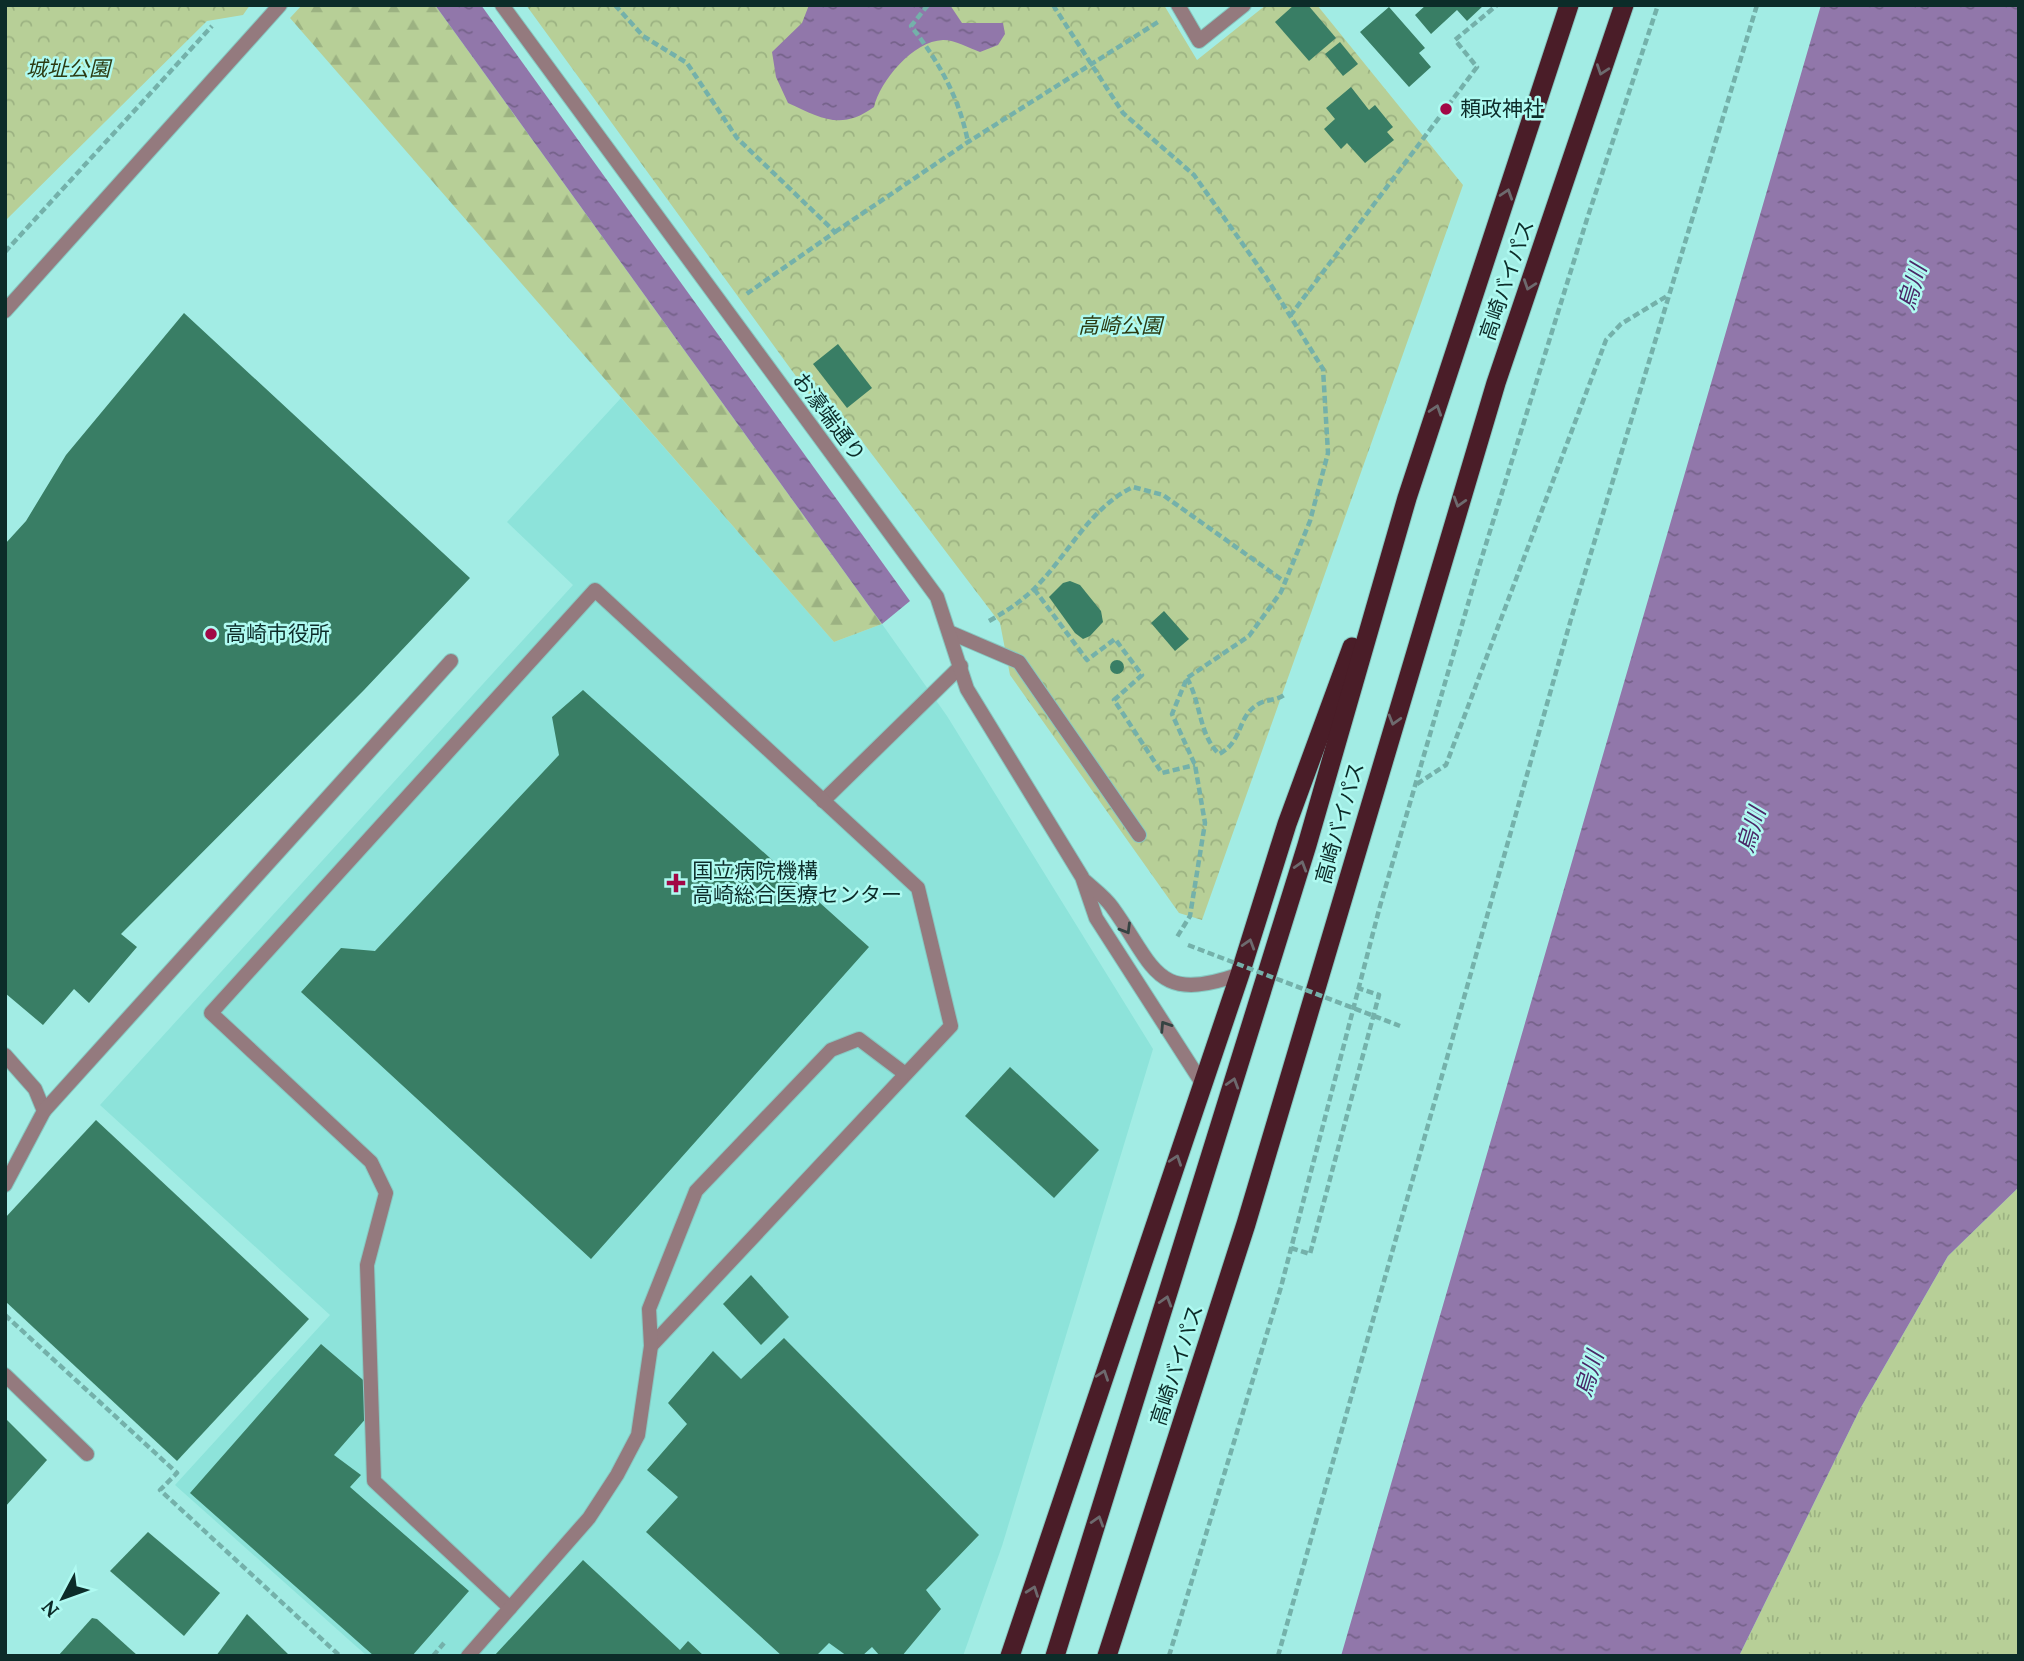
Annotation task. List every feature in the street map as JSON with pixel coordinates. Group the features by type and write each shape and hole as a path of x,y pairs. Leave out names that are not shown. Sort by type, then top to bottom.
{"highway":[{"name":"高崎バイパス","path":"1055,1656 1307,845 1407,498 1569,5"},
{"name":"高崎バイパス","path":"1107,1656 1250,1211 1496,383 1624,5"},
{"path":"1010,1656 1240,974 1287,824 1407,498"},
{"path":"1114,1656 1127,1598"}],"street":[{"path":"5,311 280,5"},
{"name":"お濠端通り","path":"502,5 937,597 967,689 1082,877"},
{"path":"1178,7 1199,41 1244,5"},
{"path":"510,1608 374,1481 368,1265 386,1193 381,1182 371,1163 211,1013 595,590 918,888 951,1026 904,1073 651,1346"},
{"path":"949,632 1019,662 1139,835"},
{"path":"5,1185 44,1111 451,661"},
{"path":"823,801 961,666"},
{"path":"1082,877 1111,905 1144,959 1161,978 1172,983 1203,984 1240,974"},
{"path":"1082,877 1096,918 1202,1083"},
{"path":"468,1656 589,1517 617,1475 638,1435 651,1346 649,1309 696,1191 831,1050 859,1039 904,1073"},
{"path":"5,1055 35,1089 44,1111"},
{"path":"5,1375 87,1454"}],"path":[{"path":"615,5 643,36 687,63 737,138 835,232"},
{"path":"928,5 911,26 936,58 961,106 968,142"},
{"path":"1053,5 1123,113 1194,175 1323,369 1328,453 1310,521 1285,582 1250,636 1187,678 1172,714 1195,765 1205,823 1190,916 1177,937"},
{"path":"1290,316 1477,67 1455,40 1497,5"},
{"path":"1169,1656 1291,1248 1358,988 1489,533 1587,219 1658,5"},
{"path":"1278,1656 1476,946 1667,295 1756,5"},
{"path":"724,310 968,142 1178,7"},
{"path":"5,252 212,26"},
{"path":"1416,784 1446,765 1606,340 1621,324 1667,295"},
{"path":"986,623 1011,609 1034,589 1114,496 1133,487 1163,495 1285,582"},
{"path":"1034,589 1087,660 1115,639 1142,675 1114,699 1162,773 1195,765"},
{"path":"1187,678 1197,695 1208,743 1219,754 1232,747 1244,720 1257,705 1284,695"},
{"path":"1188,945 1400,1026"},
{"path":"1291,1248 1310,1254 1363,1046 1379,995 1358,988"},
{"path":"5,1315 177,1473 160,1490 340,1656"}],"shaded area":[{"name":"国立病院機構 高崎総合医療センター","path":"621,398 834,642 882,624 947,716 1153,1049 1002,1546 963,1656 367,1656 175,1485 330,1315 100,1105 573,585 507,522"}],"green space":[{"name":"城址公園","path":"5,5 250,5 243,15 207,21 5,221"},
{"path":"302,5 435,5 882,624 834,642 290,18"},
{"name":"高崎公園","path":"526,5 1164,5 1197,60 1266,5 1317,5 1463,185 1202,920 1179,913 1010,675 1000,623 852,428 838,434"},
{"path":"2019,1187 2019,1656 1739,1656 1860,1409 1948,1256"}],"water":[{"path":"435,5 481,5 910,601 882,624"},
{"path":"809,5 950,5 962,23 1003,23 1005,34 998,45 980,52 948,40 920,47 891,75 874,107 851,119 831,120 788,103 776,77 772,52 802,23"},
{"name":"烏川","path":"1821,5 2019,5 2019,1187 1948,1256 1860,1409 1739,1656 1341,1656"}],"building":[{"path":"1294,5 1308,5 1336,38 1309,61 1275,22"},
{"path":"1426,5 1484,5 1467,21 1457,10 1431,34 1415,15"},
{"path":"1389,7 1425,48 1419,53 1431,67 1409,87 1360,32"},
{"path":"1340,42 1358,64 1343,76 1325,54"},
{"path":"1351,87 1369,110 1375,105 1393,127 1387,132 1394,140 1365,163 1347,143 1341,149 1324,129 1335,119 1326,108"},
{"name":"高崎市役所","path":"184,313 470,578 364,690 121,934 137,947 89,1003 74,989 43,1025 5,993 5,544 26,521 66,455"},
{"path":"838,344 872,388 847,408 813,364"},
{"path":"1070,581 1080,585 1101,611 1103,622 1090,636 1083,639 1075,633 1049,597 1063,583"},
{"path":"1164,611 1189,639 1175,651 1151,623"},
{"path":"1114,660 1120,660 1124,667 1120,674 1114,674 1110,670 1110,664"},
{"path":"583,690 869,947 591,1259 301,992 341,948 375,951 559,755 552,717"},
{"path":"1010,1067 1099,1150 1054,1198 965,1116"},
{"path":"96,1120 309,1319 177,1461 5,1301 5,1218"},
{"path":"751,1275 789,1317 761,1345 723,1304"},
{"path":"784,1338 979,1535 926,1590 941,1609 902,1656 880,1656 872,1647 862,1656 847,1656 829,1643 816,1656 782,1656 646,1532 678,1497 647,1470 687,1424 668,1403 713,1351 741,1379"},
{"path":"321,1344 369,1385 375,1408 334,1455 361,1475 350,1487 469,1591 412,1656 374,1656 190,1493"},
{"path":"5,1418 47,1460 5,1507"},
{"path":"148,1532 220,1593 184,1636 110,1571"},
{"path":"583,1560 680,1650 688,1641 704,1656 494,1656"},
{"path":"247,1614 290,1656 216,1656"},
{"path":"92,1618 97,1619 138,1656 58,1656"}],"place":[{"name":"頼政神社","path":"1446,109"},
{"name":"高崎市役所","path":"211,634"},
{"name":"国立病院機構 高崎総合医療センター","path":"676,883"}]}
